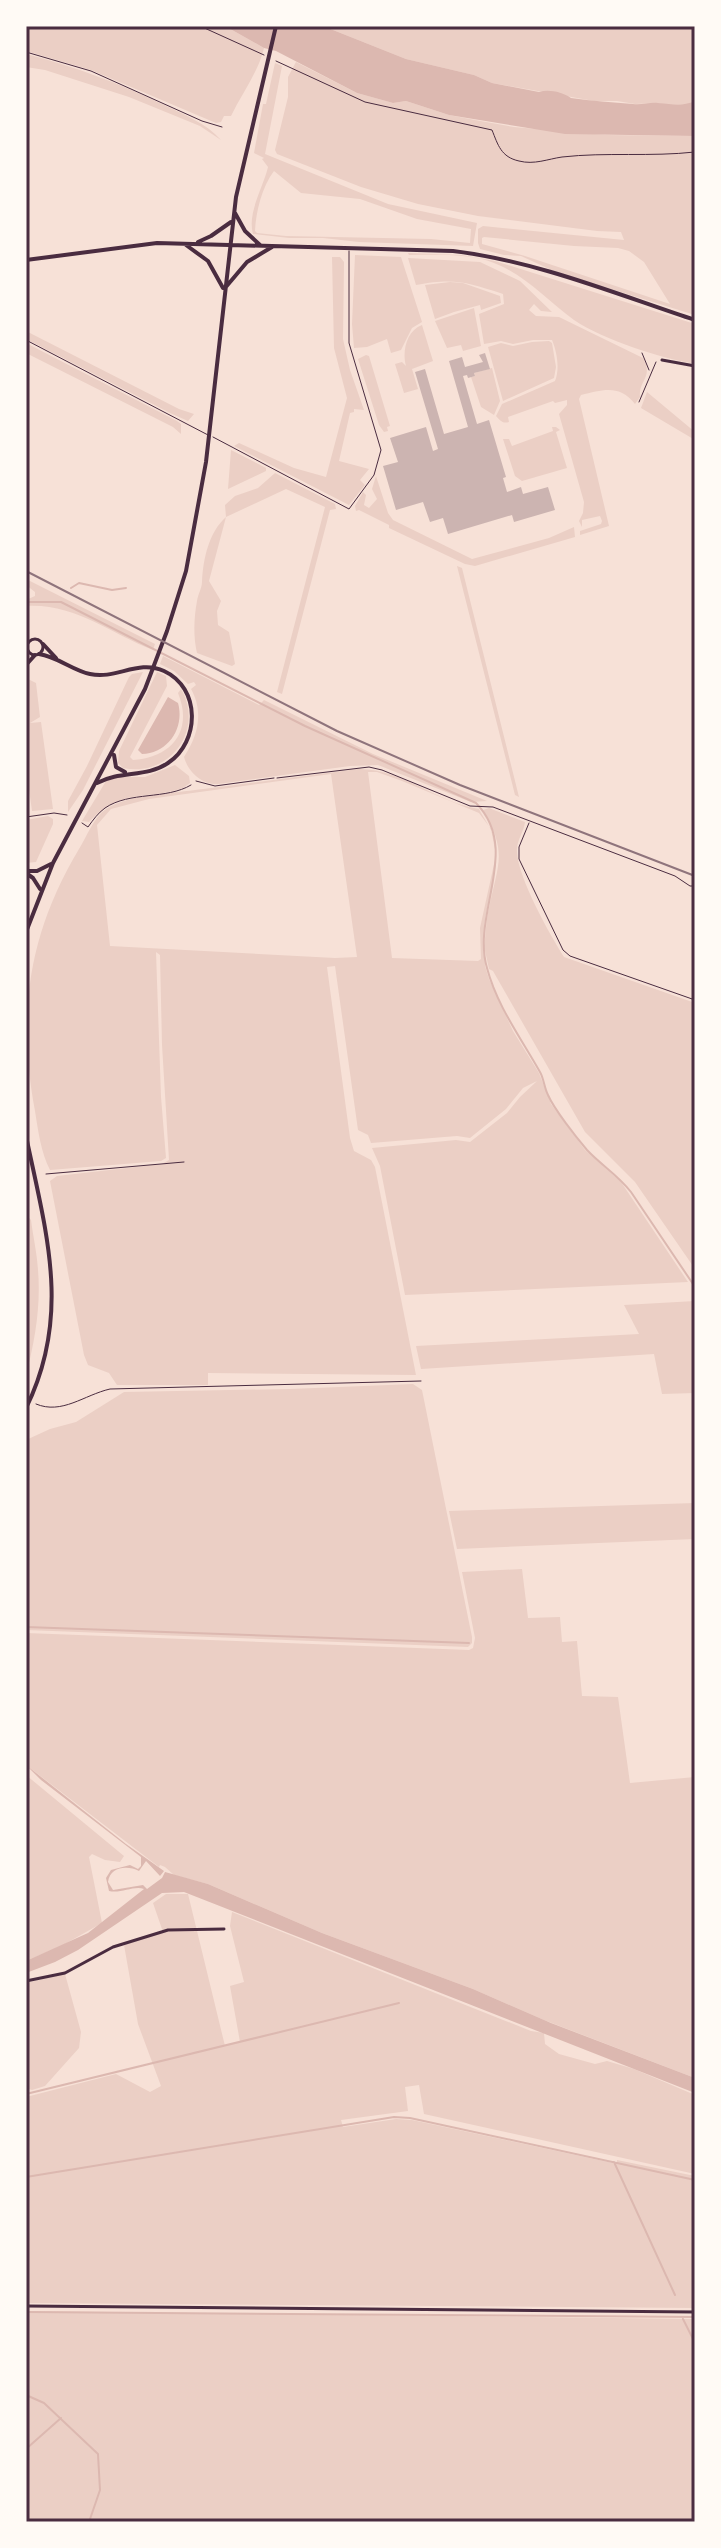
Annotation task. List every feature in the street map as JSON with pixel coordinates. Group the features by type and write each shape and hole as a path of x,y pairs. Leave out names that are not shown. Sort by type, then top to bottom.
{"main road":[{"path":"26,932 53,863 145,689 178,598 192,544 210,423 232,220 276,26"},
{"path":"234,211 245,231 260,245"},
{"path":"195,243 211,236 232,220"},
{"path":"183,243 208,261 224,290"},
{"path":"26,260 144,244 183,243 474,253 527,266 695,320"},
{"path":"224,290 247,262 275,246"},
{"path":"43,644 58,659"},
{"path":"26,658 27,649"},
{"path":"26,665 37,655 58,659 98,676 136,668 159,669 175,678 187,693 192,719 188,737 170,762 143,773 113,775 96,784"},
{"path":"114,751 116,767 127,773"},
{"path":"26,872 37,871 53,863"},
{"path":"26,872 41,890"},
{"path":"26,1136 46,1229 53,1303 46,1355 26,1408"}],"street":[{"path":"662,360 695,366"},
{"path":"29,639 38,639 43,644 42,651 37,655 27,649 29,639"},
{"path":"26,1981 65,1973 113,1947 168,1930 224,1929"},
{"path":"26,2306 695,2312"}],"lane":[{"path":"26,340 349,509 374,475 381,450 349,343 349,248"},
{"path":"196,781 215,786 274,778"}],"path":[{"path":"200,26 365,102 492,130 501,152 517,161 533,163 564,157 662,156 695,152"},
{"path":"26,52 91,71 222,127"},
{"path":"642,353 650,373"},
{"path":"639,402 654,363 662,360"},
{"path":"274,778 376,768 474,807 493,807 695,886"},
{"path":"82,823 88,827 110,805 181,791 196,781"},
{"path":"26,817 54,813 67,815"},
{"path":"529,822 519,847 519,859 565,952 695,1000"},
{"path":"46,1174 184,1162"},
{"path":"38,1405 58,1409 110,1389 421,1381"}],"shaded area":[{"path":"26,26 225,26 264,48 231,116 224,116 221,122 216,123 91,70 26,51"},
{"path":"225,26 323,26 406,59 474,75 492,83 555,92 571,98 636,104 681,105 695,101 695,136 565,134 449,115 406,101 393,103 357,93"},
{"path":"323,26 695,26 695,101 673,106 594,101 492,83 474,75 406,59"},
{"path":"26,54 79,70 145,96 194,119 221,140 200,126 129,97 45,70 26,67"},
{"path":"296,62 357,93 393,103 406,101 449,115 514,127 606,135 695,136 695,315 556,272 521,256 480,249 478,243 478,229 483,226 624,240 621,232 478,216 418,204 361,187 277,154 275,150 288,97 288,77","holes":["482,238 629,251 644,262 670,304 482,244"]},
{"path":"275,63 282,66 265,154 388,204 477,223 473,246 359,242 253,234 254,209 268,167 264,158 254,153 263,104 266,104","holes":["274,171 301,193 360,199 417,219 471,229 470,243 431,239 286,236 255,231 260,200"]},
{"path":"408,253 461,255 495,261 695,324 695,364 633,347 587,328 526,281 494,263 463,256"},
{"path":"355,255 401,257 422,322 412,328 401,350 391,353 387,339 367,347 354,348"},
{"path":"332,257 340,257 344,262 343,339 364,410 354,409 350,413 339,461 369,469 360,480 365,485 349,505 234,446 239,443 294,468 326,477 347,398 334,348"},
{"path":"408,258 480,262 520,281 552,312 541,311 534,304 529,310 536,316 559,317 643,358 647,370 635,404 623,393 610,390 581,395 579,399 609,526 580,535 580,531 602,521 600,516 582,520 582,527 579,521 584,502 559,414 567,405 567,400 553,401 508,417 509,422 503,422 496,416 502,404 555,381 557,360 552,340 484,344 479,314 504,304 503,294 460,282 416,285"},
{"path":"463,283 500,296 501,303 481,310 480,305 435,319 425,285"},
{"path":"474,308 481,346 463,351 461,345 447,348 435,321"},
{"path":"422,325 433,361 412,369 418,389 404,393 395,364 402,362 406,366 406,342 412,332"},
{"path":"26,331 194,414 188,421 170,413 26,339"},
{"path":"532,342 552,343 556,367 554,378 503,401 488,347 501,343 513,346"},
{"path":"26,343 177,421 181,424 181,434 173,427 26,353"},
{"path":"369,356 390,426 387,427 388,431 384,432 379,425 358,359"},
{"path":"492,368 500,401 494,415 481,407 471,377 475,376 474,373"},
{"path":"647,392 695,432 695,440 641,408"},
{"path":"552,427 560,430 556,432 567,468 522,481 515,476 503,439 509,439 512,446 553,431"},
{"path":"231,450 266,468 266,471 228,489"},
{"path":"275,473 335,504 336,509 330,510 282,694 277,692 325,507 286,489 226,517 225,505 235,496 258,488"},
{"path":"376,476 393,520 472,559 549,538 574,527 575,537 475,566 465,564 356,511 355,506 363,492 366,495 364,505 369,508 377,499 372,489"},
{"path":"226,517 209,581 221,601 217,611 218,625 229,632 235,664 232,666 197,653 194,633 206,555 215,530"},
{"path":"457,566 462,568 519,797 515,795"},
{"path":"26,579 155,644 153,650 76,614 44,606 26,606 26,600 35,596 35,592 26,585"},
{"path":"163,656 259,705 264,700 373,754 487,801 471,802 378,765 218,784 201,780 192,772 184,757 198,724 197,706 191,689 196,685 194,682 188,684 174,671 160,664"},
{"path":"143,672 83,790 68,812 68,801 129,677"},
{"path":"157,672 166,676 167,686 130,757 133,760 158,754 175,740 183,720 178,693 181,689 189,720 185,735 178,748 155,766 123,768 118,763 119,751"},
{"path":"26,678 36,683 40,717 30,723 41,722 53,809 32,811 26,768"},
{"path":"168,697 178,703 177,730 160,749 142,754 138,750"},
{"path":"175,765 189,776 190,783 183,788 123,799 89,822 82,821 106,781 120,777 145,777"},
{"path":"358,769 390,774 464,806 479,809 489,827 479,813 402,781 368,772 392,958 481,959 480,928 496,856 484,932 485,966 489,979 513,1031 539,1073 551,1104 585,1150 621,1182 688,1282 405,1295 380,1166 372,1148 456,1140 470,1142 507,1113 537,1081 523,1088 506,1109 470,1138 457,1136 371,1143 368,1135 358,1130 335,966 327,967 350,1138 354,1151 371,1160 375,1167 416,1375 208,1373 208,1385 117,1385 109,1373 88,1365 84,1355 50,1181 57,1176 162,1164 169,1160 160,955 156,952 166,1158 161,1161 50,1170 39,1134 27,1042 31,976 48,912 94,822 102,812 116,804 149,795","holes":["331,774 357,957 110,946 97,825 111,809 149,799"]},
{"path":"489,808 525,822 517,848 519,863 536,906 564,957 695,1003 695,1269 635,1182 585,1132 493,971 489,969 484,946 499,858 496,837 483,810"},
{"path":"48,816 53,819 53,824 36,862 26,863 26,820"},
{"path":"26,1214 31,1220 37,1257 39,1296 26,1375"},
{"path":"695,1301 695,1393 662,1394 654,1354 421,1369 416,1346 639,1334 624,1305"},
{"path":"413,1384 422,1390 472,1637 468,1647 26,1630 26,1440 76,1422 124,1392"},
{"path":"695,1503 695,1539 457,1549 449,1511"},
{"path":"522,1569 528,1618 560,1617 562,1642 577,1641 582,1696 618,1697 630,1783 695,1777 695,2078 473,1989 322,1933 208,1884 174,1875 165,1867 159,1867 26,1765 26,1633 469,1650 473,1648 475,1638 462,1572"},
{"path":"26,1765 164,1871 160,1876 146,1861 139,1871 129,1868 116,1870 108,1882 113,1890 143,1885 147,1889 165,1872 208,1884 322,1933 473,1989 551,2023 695,2078 695,2093 184,1892 162,1893 78,1950 26,1973 26,1961 88,1933 144,1889 109,1891 106,1878 111,1870 130,1865 138,1869 141,1857"},
{"path":"26,1775 124,1856 120,1862 92,1854 89,1857 102,1923 26,1961"},
{"path":"166,1894 188,1894 225,2046 240,2042 230,1986 244,1982 230,1926 232,1912 531,2031 544,2033 545,2044 559,2054 595,2064 607,2061 634,2069 695,2095 695,2174 424,2114 419,2085 405,2087 408,2111 341,2120 343,2127 396,2119 412,2120 617,2164 617,2160 695,2176 695,2308 26,2303 26,2097 116,2074 150,2092 161,2086 138,2024 124,1945 163,1932 153,1903"},
{"path":"65,1974 81,2032 79,2048 45,2086 32,2090 26,2088 26,1983"},
{"path":"26,2311 695,2319 695,2522 26,2522"}],"building":[{"path":"485,353 490,369 468,378 467,375 463,376 477,424 489,420 506,477 503,478 507,492 521,487 523,494 548,487 555,510 514,522 512,515 448,534 443,518 430,522 423,502 396,510 383,466 398,462 390,438 426,427 433,451 438,449 415,372 425,369 444,434 468,427 449,361 462,357 465,367 483,362 479,355"}],"waterway":[{"path":"71,588 79,583 112,590 126,588"},
{"path":"26,602 61,602 305,726 476,803 489,821 495,841 484,947 487,968 497,996 540,1072 548,1095 560,1115 587,1150 631,1192 695,1287"},
{"path":"26,1627 469,1643"},
{"path":"26,2094 399,2003"},
{"path":"26,2177 394,2117 695,2180"},
{"path":"614,2162 675,2295"},
{"path":"26,2312 695,2317"},
{"path":"683,2319 695,2343"},
{"path":"26,2395 44,2403 98,2454 100,2490 89,2522"},
{"path":"26,2449 61,2418"}],"railway":[{"path":"26,571 337,731 460,785 695,876"}]}
